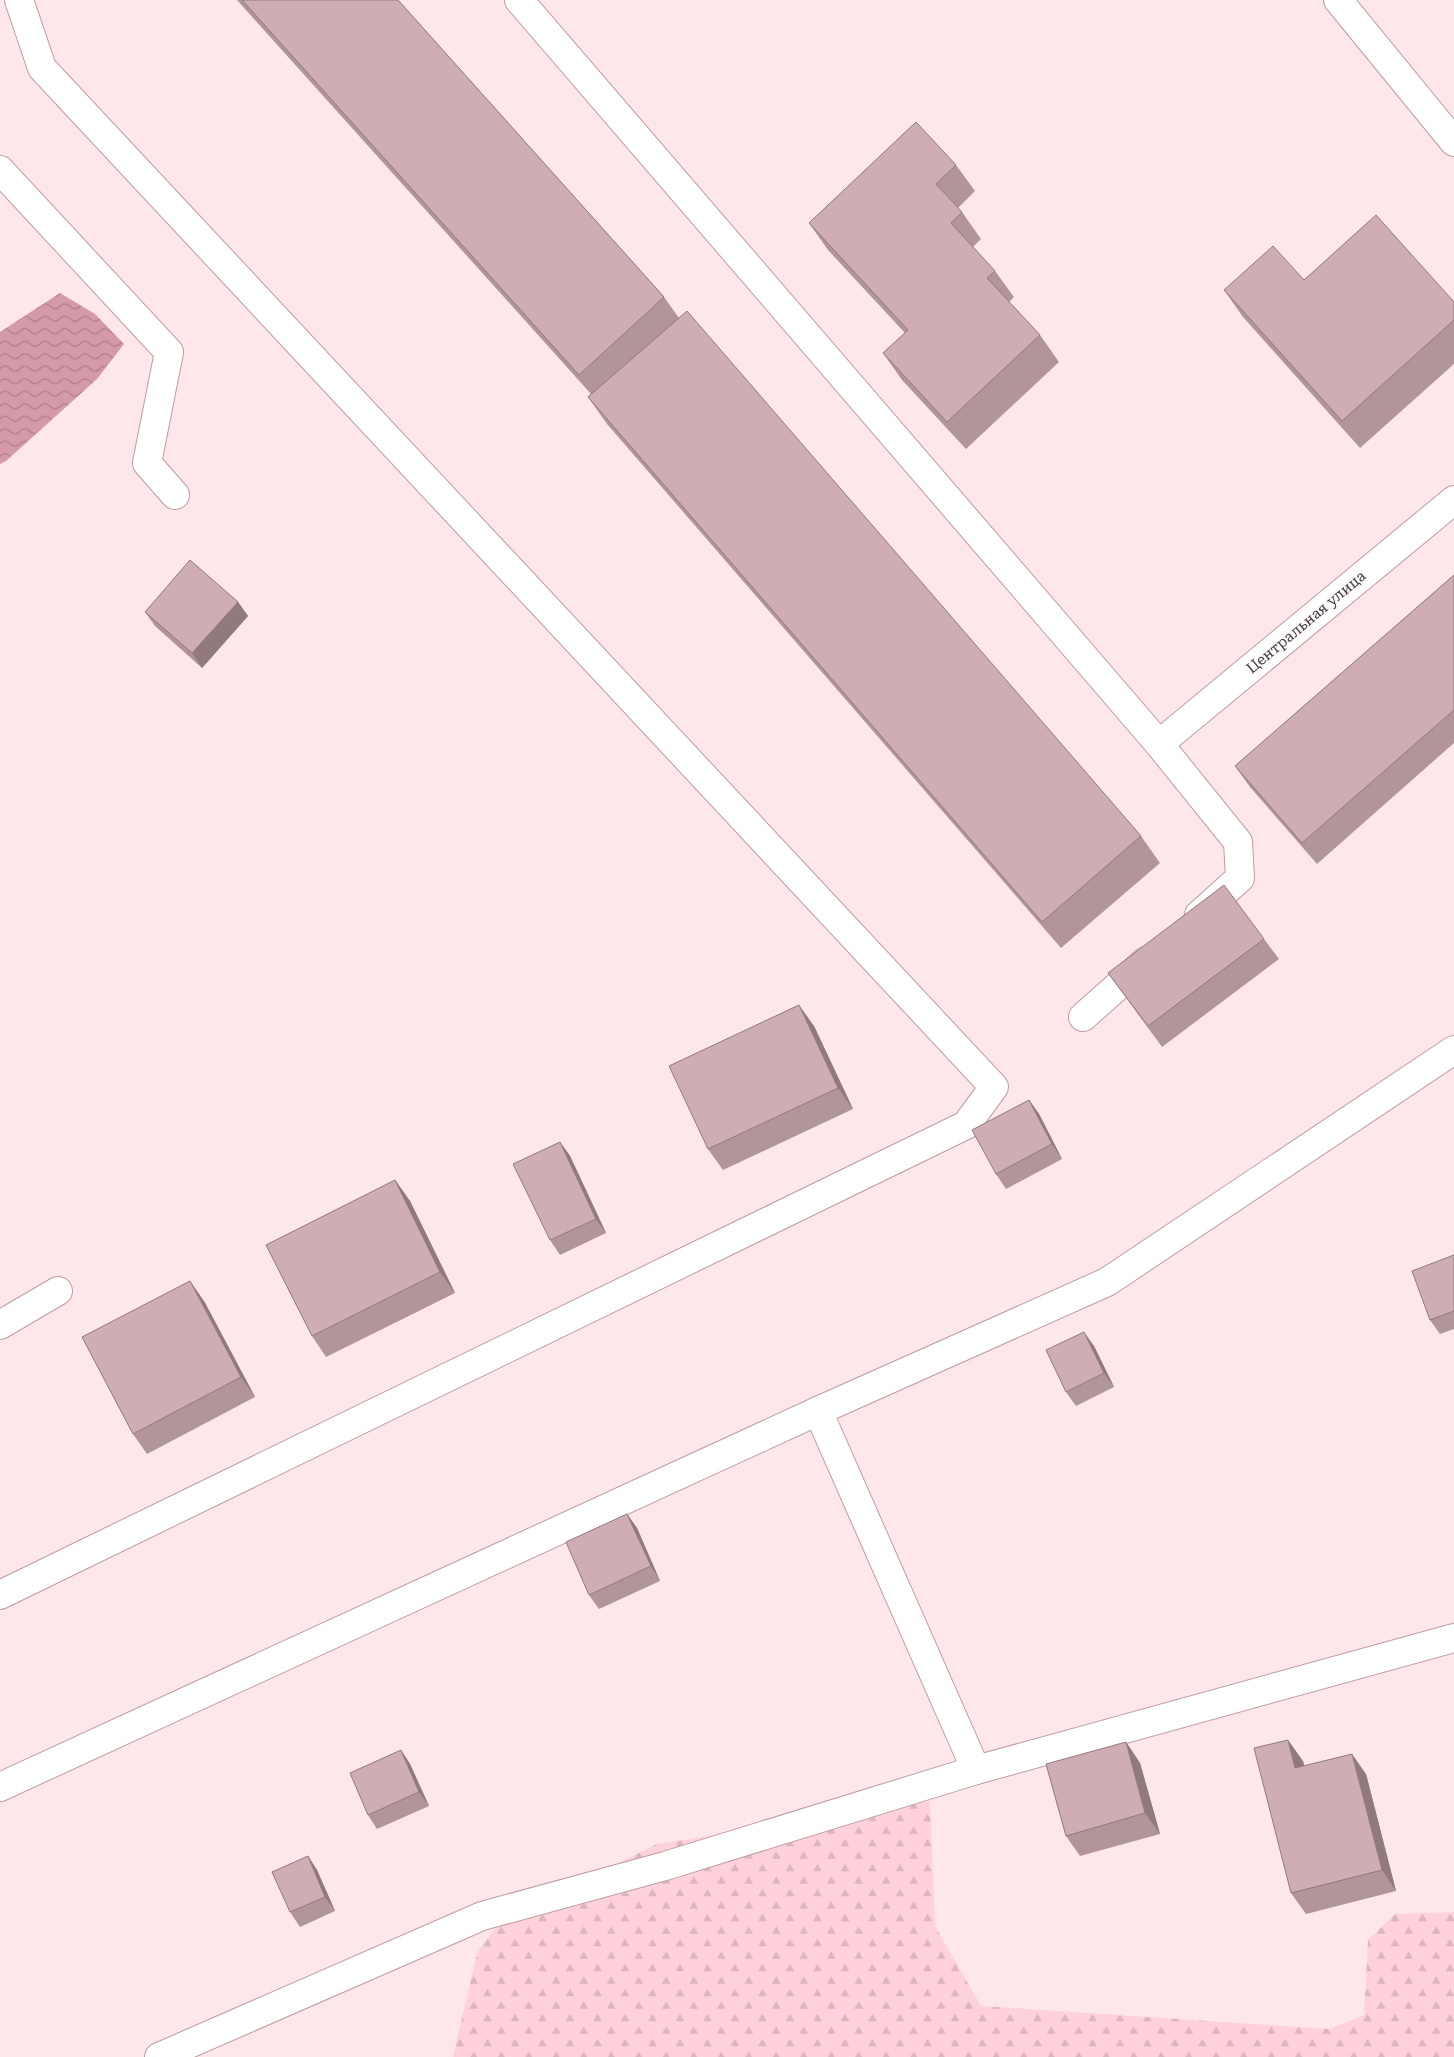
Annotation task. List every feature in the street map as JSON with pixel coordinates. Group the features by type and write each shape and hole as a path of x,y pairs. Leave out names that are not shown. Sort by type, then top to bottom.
{"street":[{"path":"0,1596 966,1126 994,1087 42,68 19,0"},
{"path":"519,0 1159,744 1238,842 1240,878 1183,928"},
{"path":"1346,4 1454,142"},
{"path":"0,170 169,352 147,463 175,495"},
{"name":"Центральная улица","path":"1159,744 1454,500"},
{"path":"1083,1016 1162,947"},
{"path":"0,1787 818,1411 1107,1282 1454,1050"},
{"path":"0,1325 58,1291"},
{"path":"818,1411 976,1770"},
{"path":"159,2057 482,1916 665,1866 976,1770 1454,1638"}],"green space":[{"path":"930,1801 935,1926 981,2006 1329,2029 1364,2015 1368,1940 1395,1914 1454,1912 1454,2057 453,2057 477,1953 501,1921 657,1844"}],"water":[{"path":"60,293 95,314 124,344 97,379 6,461 0,464 0,332"}],"building":[{"path":"242,0 398,0 664,297 579,375"},
{"path":"916,122 956,165 936,184 962,212 951,223 995,271 987,278 1040,335 947,422 883,353 908,330 809,223"},
{"path":"1376,215 1454,302 1454,320 1342,421 1224,290 1273,246 1304,280"},
{"path":"687,311 1141,836 1042,922 588,397"},
{"path":"190,560 238,602 192,653 145,612"},
{"path":"1454,575 1454,710 1302,843 1235,766"},
{"path":"1224,885 1264,939 1148,1026 1108,973"},
{"path":"799,1005 838,1088 708,1149 669,1066"},
{"path":"1029,1100 1052,1144 996,1174 972,1130"},
{"path":"560,1142 596,1219 550,1240 513,1164"},
{"path":"395,1180 440,1272 312,1336 266,1245"},
{"path":"1454,1255 1454,1311 1430,1320 1412,1271"},
{"path":"190,1281 241,1377 133,1434 82,1337"},
{"path":"1084,1332 1104,1373 1066,1392 1046,1350"},
{"path":"627,1514 651,1566 589,1595 566,1542"},
{"path":"1288,1740 1295,1768 1352,1754 1382,1870 1291,1893 1254,1748"},
{"path":"1126,1742 1145,1813 1066,1836 1046,1764"},
{"path":"401,1750 419,1792 368,1815 350,1773"},
{"path":"308,1856 325,1897 290,1912 272,1872"}]}
